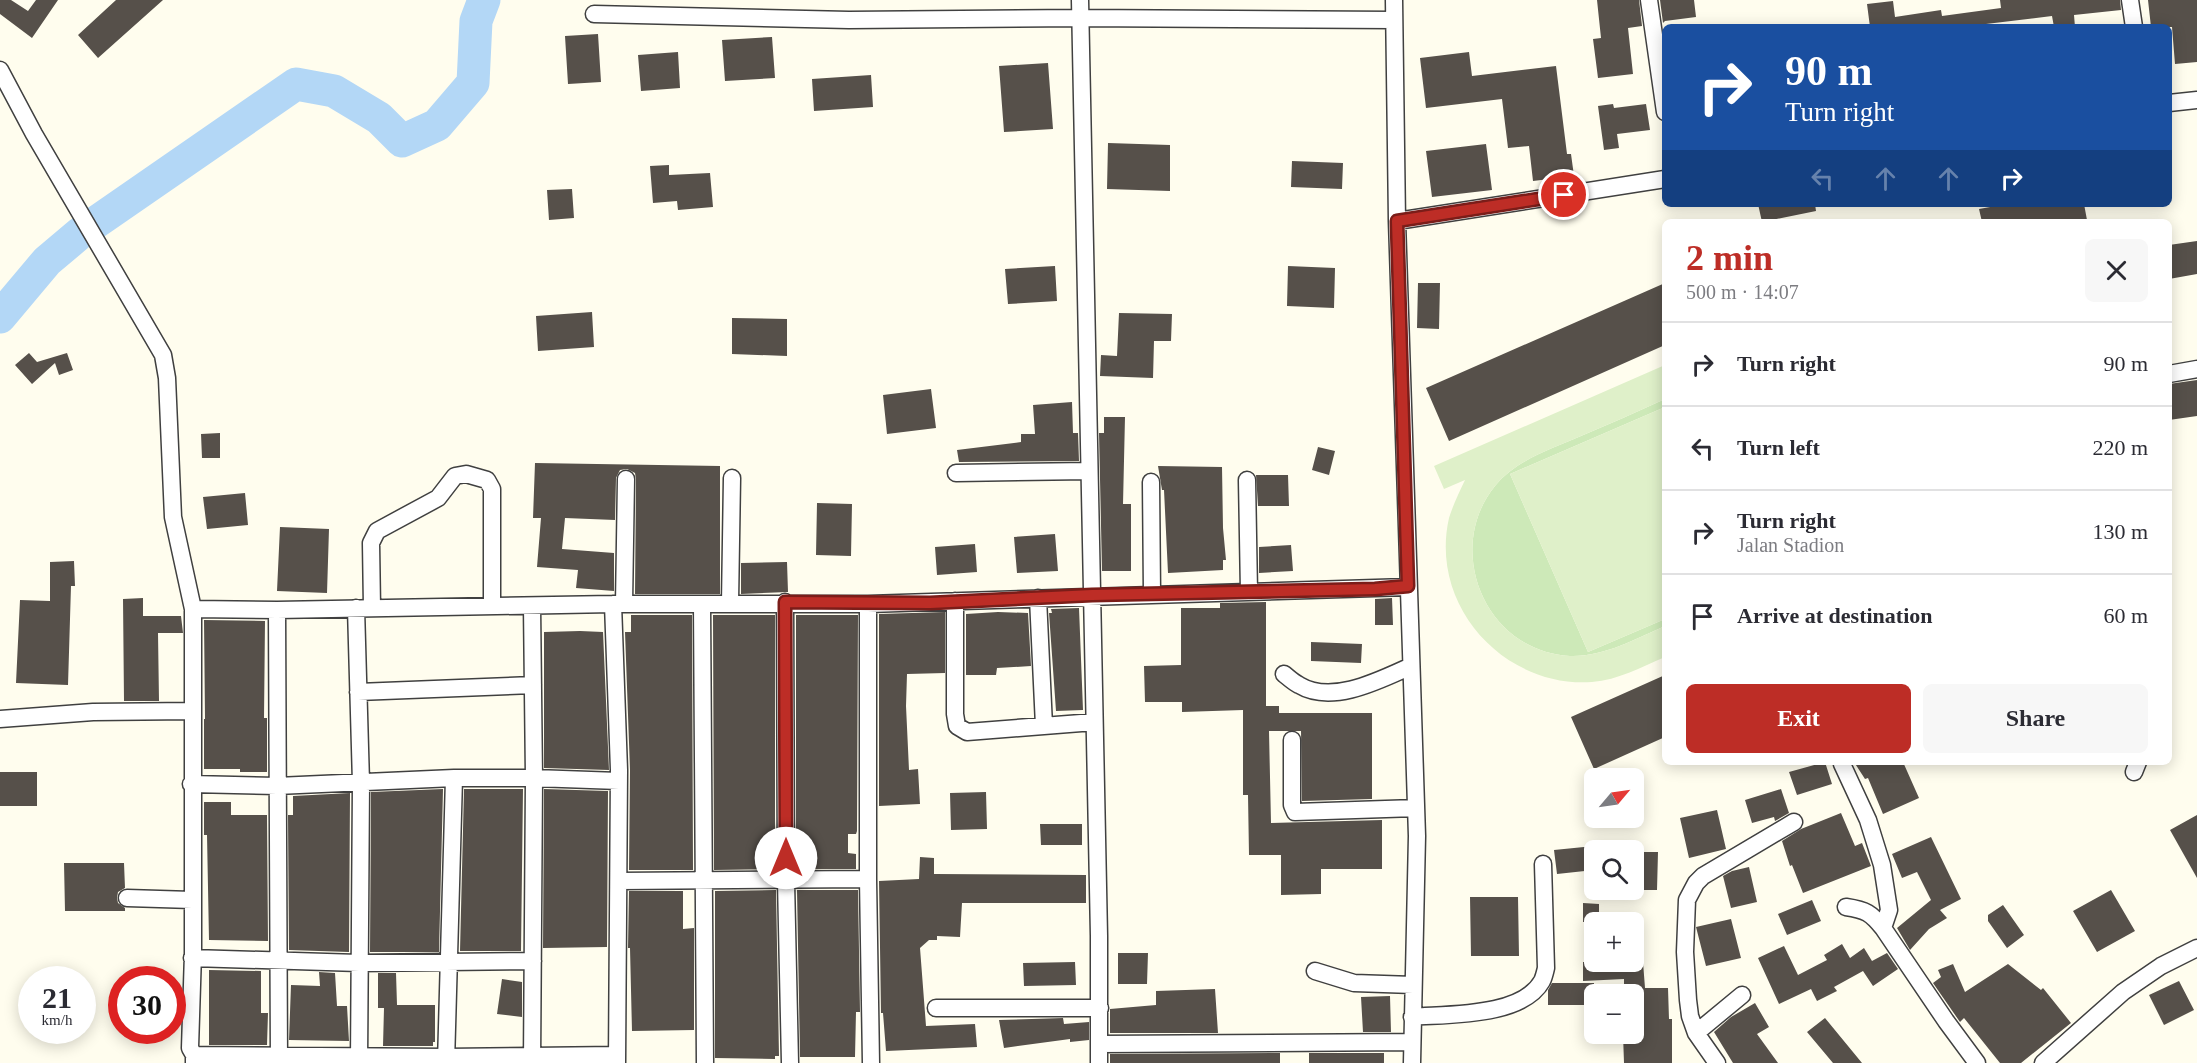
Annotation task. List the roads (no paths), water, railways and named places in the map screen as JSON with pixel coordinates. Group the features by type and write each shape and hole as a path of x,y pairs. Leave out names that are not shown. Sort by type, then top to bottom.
{"street":[{"path":"1080,0 1100,1008 1099,1063"},
{"path":"1394,0 1397,221 1417,836 1412,1063"},
{"path":"1649,0 1662,91"},
{"path":"2130,0 2134,24"},
{"path":"594,14 849,20 1080,18 1394,20"},
{"path":"0,70 34,134 163,355 167,378 173,517 193,609 190,1048 194,1059 617,1059 620,881 619,604 626,479"},
{"path":"2172,103 2197,100"},
{"path":"1397,221 1662,179"},
{"path":"2172,373 2197,369"},
{"path":"956,473 1089,471"},
{"path":"359,1059 361,783 358,692 371,543 377,531 438,498 455,476 466,474 487,480 492,489 492,606"},
{"path":"730,603 732,478"},
{"path":"1247,480 1249,592"},
{"path":"1150,482 1152,594"},
{"path":"193,609 277,610 785,602 868,604 1408,586"},
{"path":"1038,598 1044,726"},
{"path":"785,602 786,881 790,1063"},
{"path":"955,602 955,714 957,726 967,732 1094,722"},
{"path":"702,604 705,1063"},
{"path":"868,604 871,1063"},
{"path":"532,606 534,778 532,1060"},
{"path":"277,610 279,1059"},
{"path":"1284,674 1300,687 1325,692 1371,685 1411,666"},
{"path":"358,692 533,685"},
{"path":"0,719 93,712 192,711"},
{"path":"1292,740 1292,805 1295,812 1416,808"},
{"path":"1842,765 1868,820 1879,855 1888,892 1889,910 1883,928"},
{"path":"191,784 276,786 454,778 619,781"},
{"path":"446,1060 454,778"},
{"path":"1717,1063 1696,1033 1690,1016 1685,952 1688,900 1696,883 1703,876 1794,822"},
{"path":"1412,1017 1496,1009 1523,998 1542,982 1546,968 1543,864"},
{"path":"620,881 868,879"},
{"path":"128,898 192,900"},
{"path":"1846,907 1862,909 1872,914 1977,1063"},
{"path":"2043,1063 2123,992 2161,966 2197,948"},
{"path":"192,958 359,963 533,961"},
{"path":"1315,971 1354,983 1413,985"},
{"path":"1696,1033 1742,996"},
{"path":"936,1008 1100,1008"},
{"path":"1100,1044 1412,1042"}],"waterway":[{"path":"0,317 47,261 79,234 296,84 334,91 379,118 402,141 437,125 473,83 476,21 484,0"}]}
